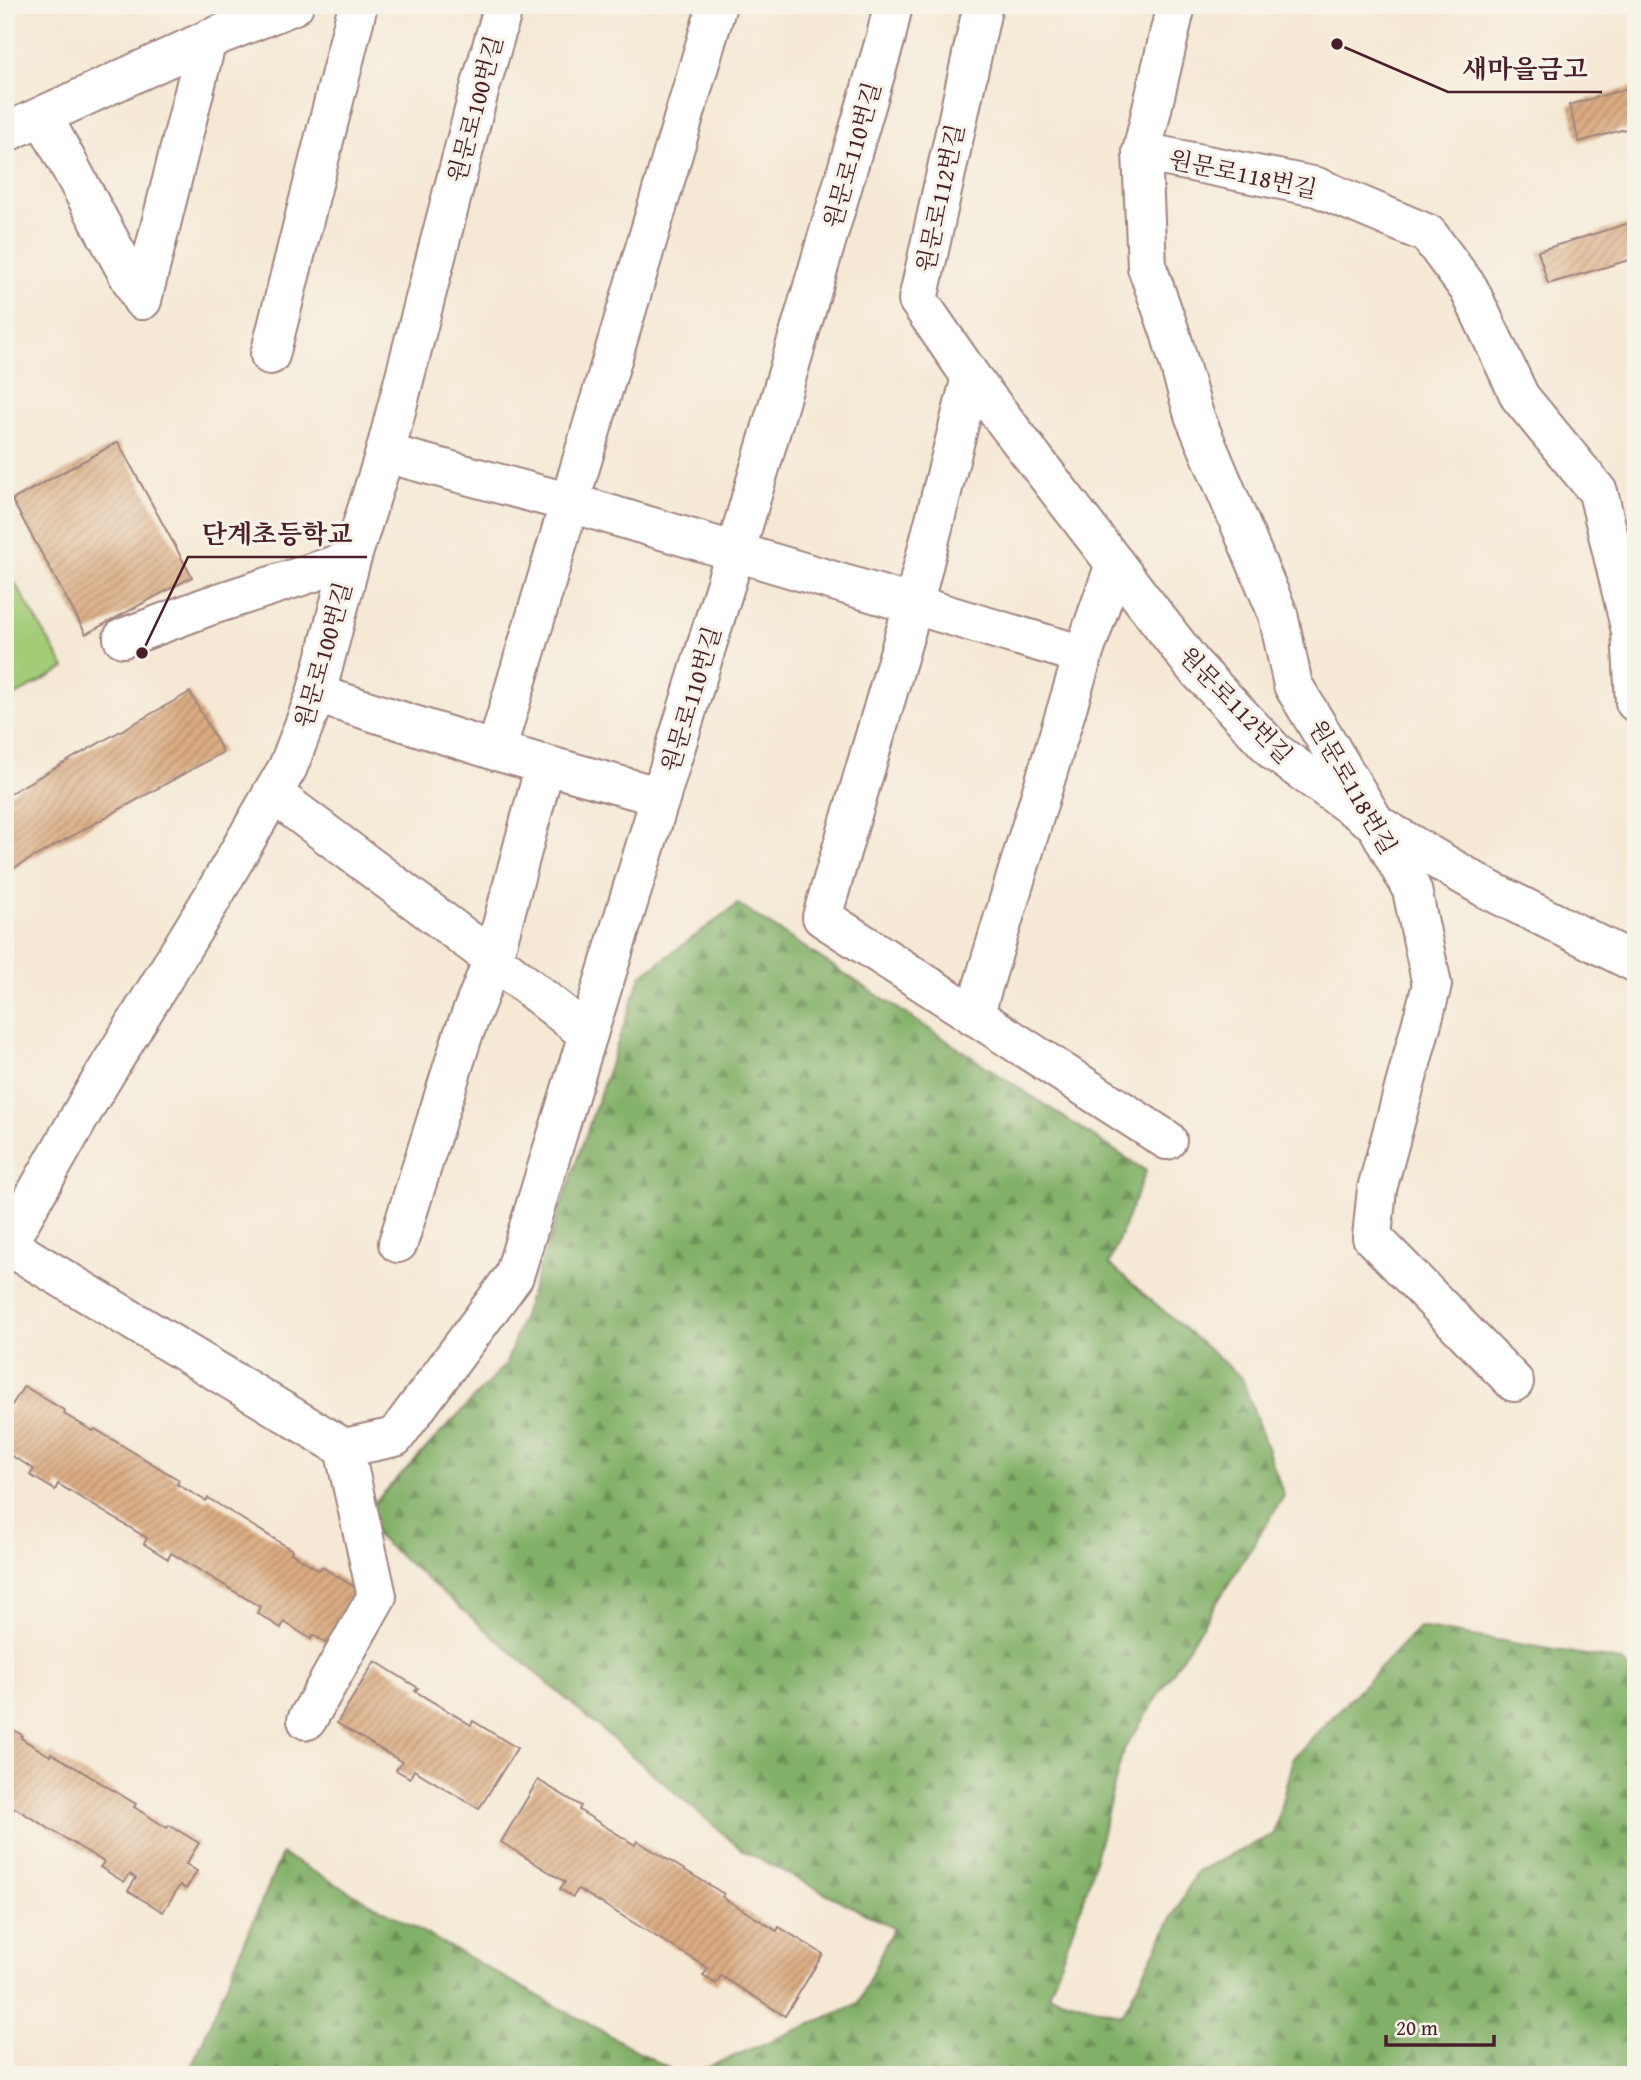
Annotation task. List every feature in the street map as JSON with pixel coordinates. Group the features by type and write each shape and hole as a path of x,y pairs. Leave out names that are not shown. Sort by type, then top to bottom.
{"street":[{"path":"5,133 207,40 294,5"},
{"path":"270,355 358,5"},
{"name":"원문로100번길","path":"6,1246 88,1102 288,767 316,694 351,560 385,453 504,5"},
{"path":"496,751 717,5"},
{"name":"원문로110번길","path":"316,694 496,751 661,797 736,553 893,5"},
{"name":"원문로112번길","path":"983,5 918,300 971,377 1193,664 1275,751 1376,824 1489,890 1636,963"},
{"name":"원문로118번길","path":"1176,5 1142,152 1147,267 1170,332 1194,415 1278,614 1293,685 1412,890 1433,985 1377,1189 1372,1237 1514,1382"},
{"path":"43,117 142,300 207,40"},
{"name":"원문로118번길","path":"1142,152 1317,187 1428,234 1469,289 1520,397 1598,492 1633,631 1635,702"},
{"path":"971,377 913,606 822,917 1167,1140"},
{"path":"385,453 571,503 1083,655"},
{"path":"123,638 209,606 351,560"},
{"path":"974,1016 1083,655 1115,564"},
{"path":"398,1243 463,1035 493,959 545,765"},
{"path":"272,793 588,1034"},
{"path":"6,1246 344,1448 395,1437 514,1276 661,797"},
{"path":"307,1720 377,1596 344,1448"}],"green space":[{"path":"5,566 65,668 5,701"},
{"path":"738,904 1146,1171 1109,1264 1242,1378 1284,1496 1123,1751 1088,1886 1049,1995 1122,2015 1196,1872 1274,1834 1293,1758 1419,1627 1621,1661 1636,1675 1636,2075 690,2075 858,2004 893,1928 742,1850 358,1520 506,1364 641,976"},
{"path":"282,1854 681,2075 188,2075"}],"building":[{"path":"1636,86 1636,126 1579,142 1569,105"},
{"path":"1636,221 1636,258 1548,284 1538,251"},
{"path":"118,442 192,577 86,634 12,500"},
{"path":"190,692 223,752 5,873 5,796"},
{"path":"24,1386 65,1411 64,1414 93,1431 95,1429 179,1480 177,1484 206,1501 208,1498 292,1550 291,1553 319,1570 322,1567 364,1593 331,1646 313,1635 311,1639 284,1622 281,1628 257,1613 260,1607 171,1553 168,1559 144,1544 147,1538 58,1484 55,1490 30,1475 34,1469 7,1453 10,1449 5,1446 5,1416"},
{"path":"375,1661 418,1688 415,1691 471,1725 473,1721 517,1748 479,1809 414,1770 410,1778 396,1770 402,1762 337,1723"},
{"path":"5,1725 50,1756 51,1753 136,1804 134,1807 167,1828 169,1825 199,1843 186,1864 197,1871 186,1889 180,1885 163,1912 128,1891 136,1878 130,1874 124,1882 100,1867 104,1862 15,1808 11,1813 5,1810"},
{"path":"538,1780 581,1806 579,1810 635,1845 637,1841 724,1894 722,1897 777,1931 779,1927 823,1954 785,2016 721,1976 716,1984 703,1976 708,1968 578,1889 573,1897 560,1889 565,1882 501,1842"}],"place":[{"name":"새마을금고","path":"1337,44"},
{"name":"단계초등학교","path":"142,653"}]}
